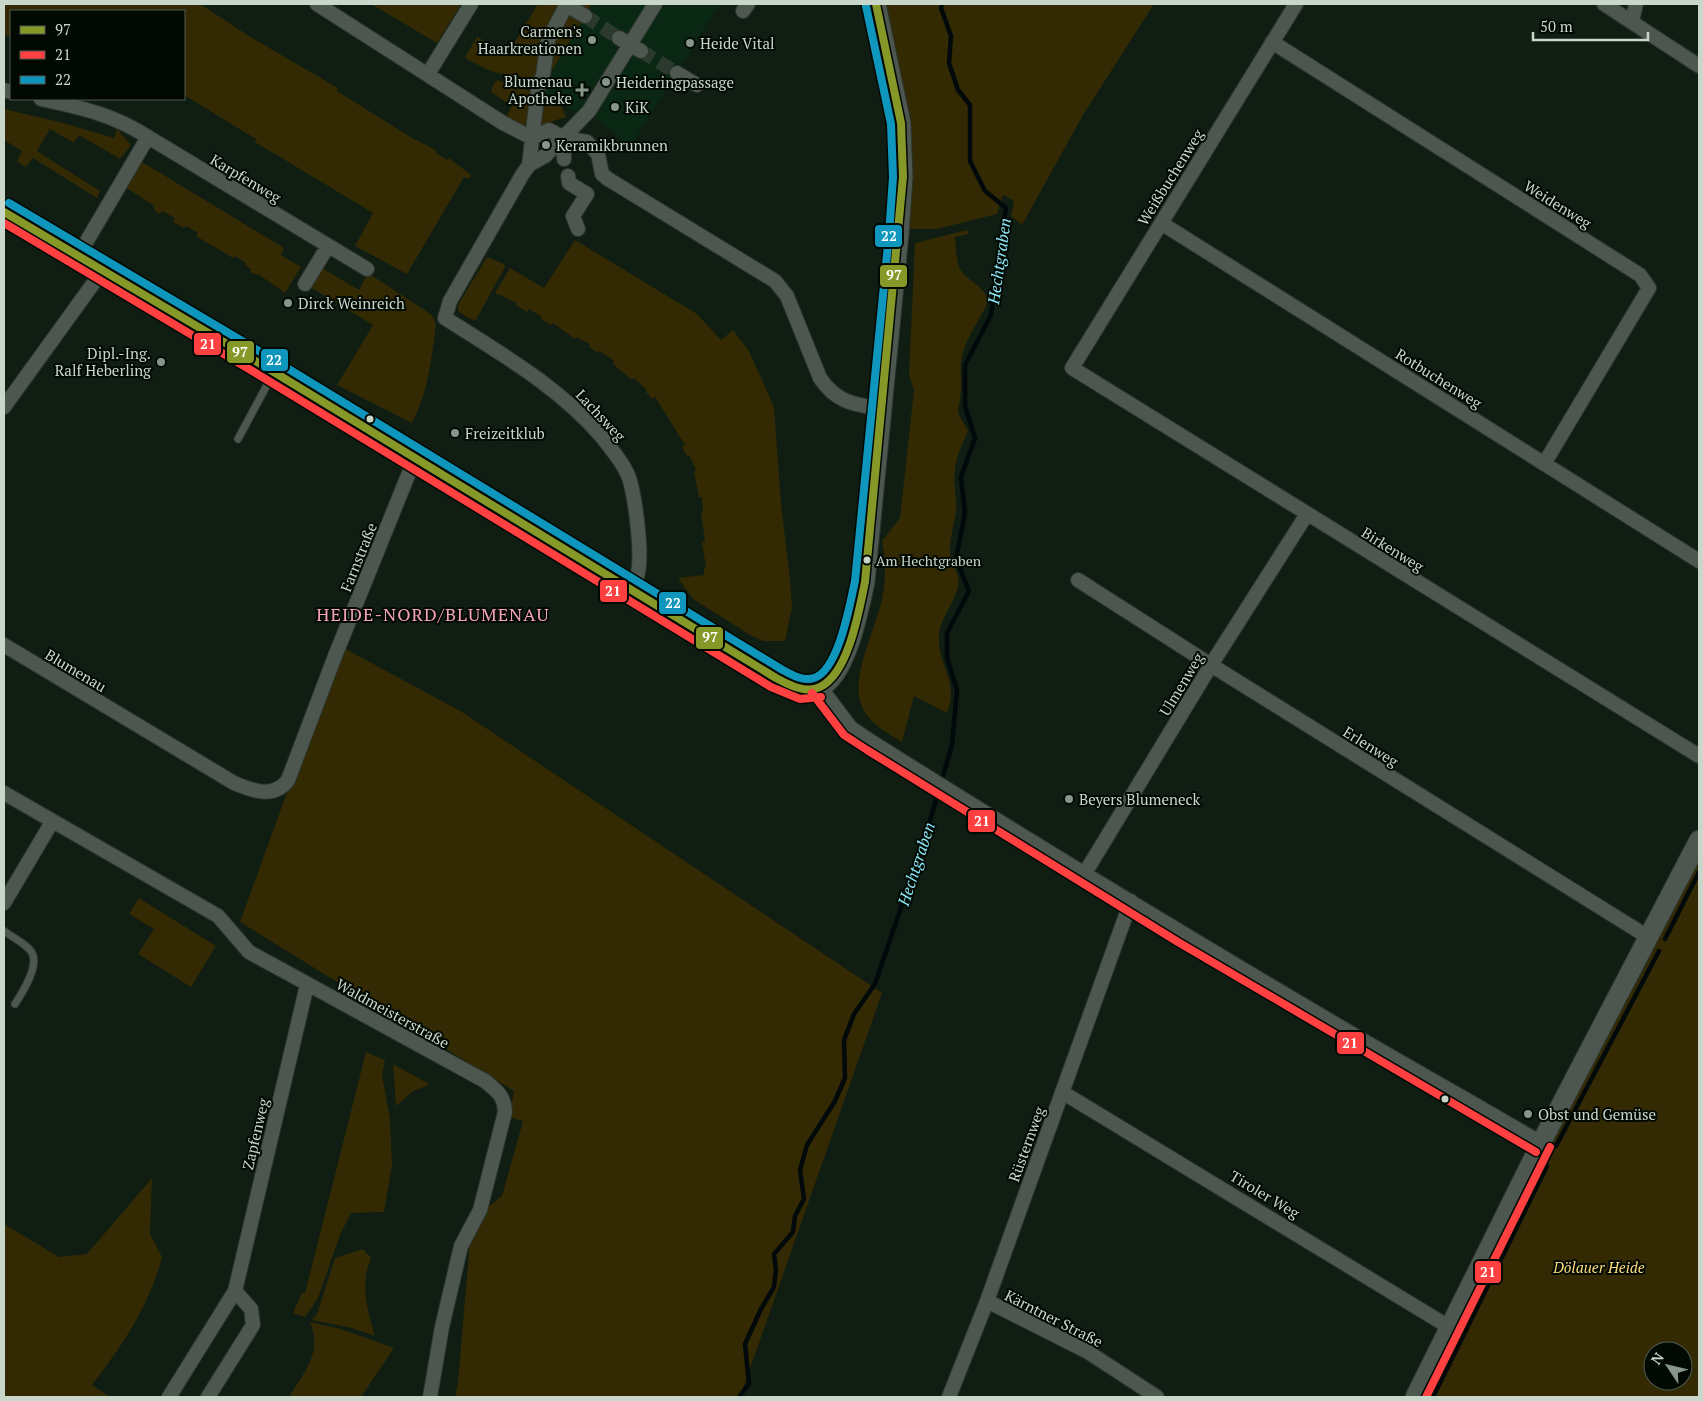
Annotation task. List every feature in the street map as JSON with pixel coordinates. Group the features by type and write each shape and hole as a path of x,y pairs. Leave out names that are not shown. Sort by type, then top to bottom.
{"street":[{"path":"317,4 335,8 428,74 518,132 532,138 549,130 564,138 587,142 598,154 602,174 775,281 787,296 820,378 828,389 846,402 882,409"},
{"path":"428,74 471,4"},
{"path":"526,170 538,88 543,75 548,40 566,4 585,16"},
{"path":"526,170 545,156 589,111 655,4"},
{"path":"4,212 274,371 788,684 802,688 820,687 835,674 844,656 861,604 868,564 899,235 903,149 901,123 876,4"},
{"name":"Weißbuchenweg","path":"1072,368 1296,4"},
{"path":"1604,4 1699,66"},
{"path":"1632,21 1636,4"},
{"name":"Weidenweg","path":"1272,42 1640,275 1649,288 1544,464"},
{"path":"677,73 697,85"},
{"name":"Karpfenweg","path":"45,100 102,113 129,125 367,269"},
{"path":"78,256 148,137"},
{"path":"564,138 564,159"},
{"name":"Lachsweg","path":"526,170 450,301 445,318 539,377 591,425 617,456 627,474 632,489 639,565 633,591"},
{"path":"567,181 587,194 573,216 578,229"},
{"name":"Rotbuchenweg","path":"1161,223 1699,561"},
{"path":"305,284 328,246"},
{"path":"4,407 103,270"},
{"name":"Birkenweg","path":"1072,368 1699,756"},
{"name":"Farnstraße","path":"288,780 335,656 415,458"},
{"name":"Ulmenweg","path":"1085,873 1211,665 1307,514"},
{"name":"Erlenweg","path":"1078,580 1648,937"},
{"name":"Blumenau","path":"4,645 234,783 248,788 272,792 282,788 288,780"},
{"path":"820,687 851,728 933,780 1372,1046 1450,1089 1541,1143"},
{"name":"Waldmeisterstraße","path":"4,793 218,916 249,952 485,1081 500,1093 504,1100 505,1112 483,1202 461,1246 442,1327 430,1397"},
{"path":"4,903 52,822"},
{"path":"1415,1397 1541,1143 1699,840"},
{"name":"Rüsternweg","path":"949,1397 987,1301 1108,960 1131,901"},
{"name":"Zapfenweg","path":"169,1397 234,1291 307,985"},
{"name":"Tiroler Weg","path":"1062,1092 1449,1327"},
{"path":"208,1397 252,1325 251,1309 234,1291"},
{"name":"Kärntner Straße","path":"987,1301 1081,1348 1156,1397"}],"lane":[{"path":"238,439 274,371"},
{"path":"4,931 30,949 32,954 32,968 28,983 15,1004"}],"shaded area":[{"name":"Heideringpassage","path":"567,4 720,4 630,147 589,111 570,110 538,88"}],"green space":[{"path":"4,4 200,4 249,36 338,88 337,91 412,138 436,150 435,152 447,160 449,158 471,175 469,179 464,177 407,274 355,246 373,213 255,142 256,139 185,96 185,10 10,10 10,37 4,35"},
{"path":"371,4 461,4 437,43"},
{"path":"538,4 563,4 539,71 534,79 493,72 465,57 477,37 508,53"},
{"path":"570,4 592,4 550,74 546,73 551,43"},
{"path":"882,4 1154,4 1083,115 1022,225 1011,216 1014,201 1003,195 997,214 937,229 909,229 905,118"},
{"path":"497,80 531,91 529,122 520,127 503,123 512,106 491,92"},
{"path":"544,95 562,107 566,117 538,126"},
{"path":"4,109 63,123 114,138 117,129 131,145 120,159 79,135 74,143 50,129 37,151 100,191 97,198 33,158 26,167 17,161 22,151 4,140"},
{"path":"142,162 284,248 281,255 301,267 285,293 258,274 250,272 251,269 245,265 246,263 235,256 233,258 196,236 198,233 186,226 184,228 173,222 175,218 162,211 160,214 155,211 153,205 125,187"},
{"path":"4,197 75,241 65,240 4,203"},
{"path":"967,230 969,234 955,237 959,266 963,273 984,292 988,302 968,339 961,363 961,388 958,411 968,430 956,465 954,480 956,512 950,549 959,582 939,632 940,650 950,684 950,702 947,713 914,696 902,742 879,727 865,713 859,696 859,682 865,653 879,611 883,592 885,563 882,541 900,518 914,390 909,375 915,243"},
{"path":"575,240 697,314 721,340 733,330 749,351 774,407 781,504 792,607 785,641 763,641 750,635 693,599 678,578 704,575 704,568 706,567 702,542 705,541 701,512 703,511 702,497 699,497 694,472 696,470 689,455 687,456 682,447 685,445 655,397 652,399 646,392 647,390 634,378 632,380 613,364 614,361 600,351 598,353 589,347 590,344 576,337 575,339 553,323 551,325 541,319 542,317 529,309 527,312 516,305 517,303 495,293 510,268 544,288"},
{"path":"487,257 504,264 505,267 476,320 470,319 458,311 458,305"},
{"path":"317,265 359,290 368,273 432,315 436,325 428,375 418,411 412,423 337,385 373,325 305,284"},
{"path":"340,646 462,712 882,993 740,1397 455,1397 458,1382 470,1241 488,1207 502,1196 523,1121 509,1117 514,1091 240,922"},
{"name":"Dölauer Heide","path":"1699,856 1699,1397 1423,1397 1539,1161"},
{"path":"139,898 216,946 191,987 138,954 154,929 129,914"},
{"path":"366,1052 385,1060 382,1075 390,1119 392,1165 384,1212 351,1213 340,1235 318,1298 305,1317 293,1313 302,1293 305,1293"},
{"path":"393,1064 430,1084 412,1092 396,1106"},
{"path":"152,1178 150,1234 162,1257 150,1292 134,1324 92,1385 110,1397 4,1397 4,1224 59,1257 87,1254"},
{"path":"363,1249 371,1258 365,1287 367,1307 375,1336 352,1328 312,1320 317,1314 335,1258"},
{"path":"310,1322 341,1329 394,1348 361,1397 289,1397 306,1370 313,1353 314,1343"}],"waterway":[{"name":"Hechtgraben","path":"739,1397 749,1384 745,1344 761,1309 774,1287 776,1270 774,1254 793,1232 795,1216 804,1199 800,1170 807,1145 835,1101 845,1078 844,1040 854,1014 875,984 927,831 952,745 957,690 947,658 947,633 969,591 956,559 965,513 961,477 975,438 965,406 965,365 991,315 1006,208 985,191 970,161 970,105 958,90 949,63 951,36 941,8 942,4"},
{"path":"1665,939 1699,872"},
{"path":"1556,1146 1659,951"},
{"path":"1433,1397 1547,1166"}],"tunnel":[{"path":"585,16 619,38"},
{"path":"641,51 677,73"}],"transit line":[{"name":"97","path":"4,212 259,363 776,678 798,688 815,689 830,680 845,655 856,624 865,582 903,177 901,123 876,4"},
{"name":"22","path":"9,203 264,354 781,669 792,675 810,679 823,672 837,650 855,581 889,234 893,177 891,124 866,6"},
{"name":"21","path":"4,223 254,372 771,687 800,699 821,697"},
{"name":"21","path":"812,693 844,735 867,750 1178,942 1536,1152"},
{"name":"21","path":"1426,1397 1550,1147"}],"place":[{"name":"Carmen's Haarkreationen","path":"592,40"},
{"name":"Heide Vital","path":"690,43"},
{"name":"Heideringpassage","path":"606,82"},
{"name":"Blumenau Apotheke","path":"582,90"},
{"name":"KiK","path":"615,107"},
{"name":"Keramikbrunnen","path":"546,145"},
{"name":"Dirck Weinreich","path":"288,303"},
{"name":"Dipl.-Ing. Ralf Heberling","path":"161,362"},
{"name":"Freizeitklub","path":"455,433"},
{"name":"Am Hechtgraben","path":"867,560"},
{"name":"Beyers Blumeneck","path":"1069,799"},
{"name":"Obst und Gemüse","path":"1528,1114"}],"district":[{"name":"HEIDE-NORD/BLUMENAU","path":"433,614"}]}
